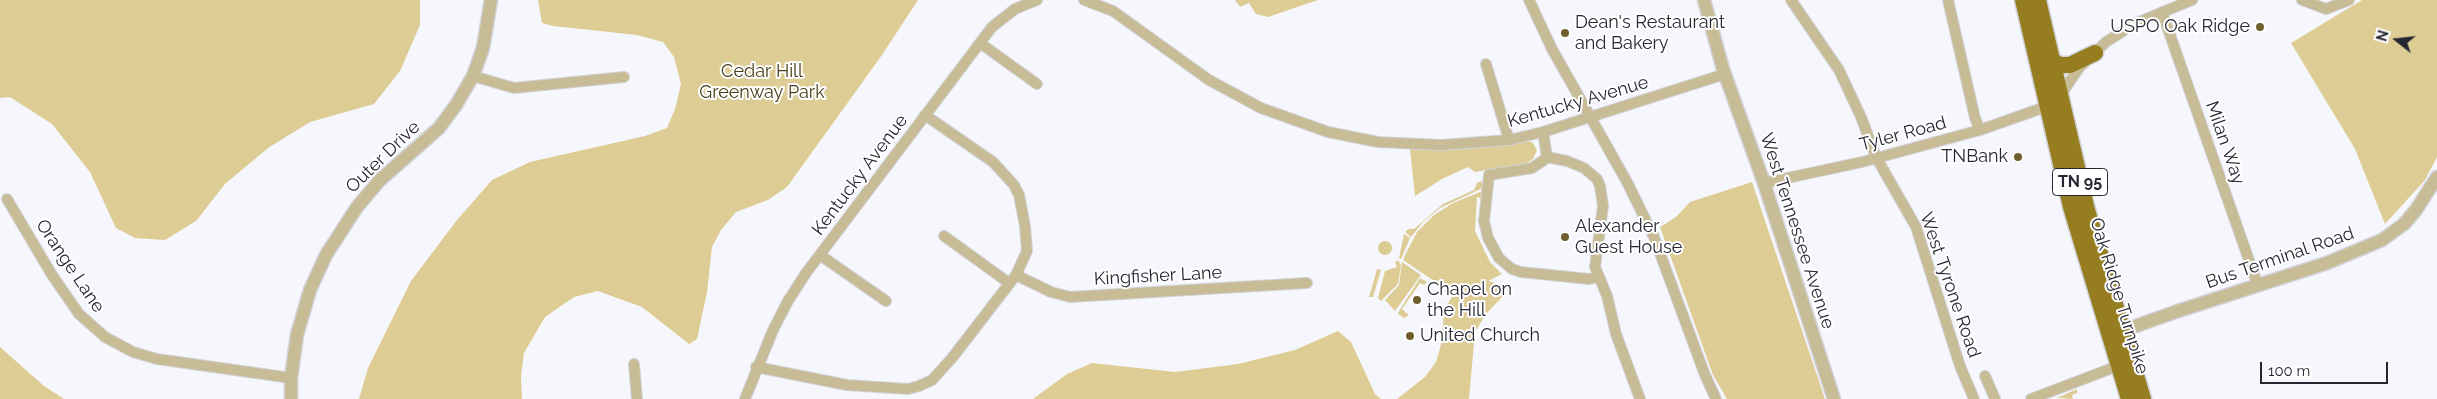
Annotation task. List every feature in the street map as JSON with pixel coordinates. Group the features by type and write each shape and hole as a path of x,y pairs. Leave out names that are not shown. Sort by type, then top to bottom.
{"highway":[{"name":"Oak Ridge Turnpike","path":"2023,0 2087,210 2116,333 2125,363 2143,399"},
{"name":"Oak Ridge Turnpike","path":"2038,0 2052,60 2054,102"},
{"path":"2052,60 2060,65 2070,65 2095,53"},
{"name":"Oak Ridge Turnpike","path":"2125,363 2129,399"}],"street":[{"name":"Outer Drive","path":"291,399 291,378 297,335 310,290 340,230 377,184 439,128 473,76 484,43 491,0"},
{"name":"Kentucky Avenue","path":"745,399 756,367 788,300 820,255 980,42 1006,15 1037,0"},
{"name":"Kentucky Avenue","path":"1084,0 1113,11 1218,86 1261,108 1308,126 1348,136 1411,145 1467,144 1509,140 1592,118 1725,74"},
{"path":"1529,0 1552,49 1592,118 1654,238 1705,375 1716,399"},
{"name":"West Tennessee Avenue","path":"1704,0 1725,74 1764,183 1834,399"},
{"name":"West Tyrone Road","path":"1791,0 1839,70 1861,117 1876,157 1916,227 1960,366 1974,399"},
{"path":"1948,0 1980,130"},
{"path":"2054,102 2079,68 2106,42 2134,24 2192,0"},
{"path":"2302,0 2326,9 2349,0"},
{"name":"Milan Way","path":"2162,12 2258,286"},
{"path":"980,42 1037,84"},
{"path":"1486,64 1509,140"},
{"path":"473,76 514,88 624,77"},
{"name":"Tyler Road","path":"1764,183 1980,130 2054,102"},
{"path":"756,367 847,385 908,388 920,386 932,380 952,358 1013,279 1027,251 1025,226 1019,195 1014,185 993,162 925,116"},
{"path":"1543,132 1547,157"},
{"path":"1598,277 1589,279 1521,272 1505,264 1493,249 1484,229 1489,175 1532,168 1547,157 1567,161 1584,168 1597,179 1603,206 1595,267 1607,296 1616,334 1640,399"},
{"name":"Bus Terminal Road","path":"2116,333 2344,257 2382,240 2404,224 2416,210 2437,177"},
{"name":"Orange Lane","path":"7,199 52,275 79,314 105,337 134,352 157,359 291,378"},
{"name":"Kingfisher Lane","path":"944,236 1013,279 1070,297 1306,283"},
{"path":"820,255 886,301"},
{"path":"2031,399 2125,363"},
{"path":"634,364 637,399"},
{"path":"1985,376 1995,399"}],"green space":[{"path":"0,0 420,0 420,25 400,71 374,104 310,122 268,148 225,184 196,221 165,240 135,238 116,228 90,172 52,124 10,97 0,98"},
{"name":"Cedar Hill Greenway Park","path":"538,0 918,0 882,55 787,187 768,200 736,212 721,230 712,247 707,292 697,339 689,344 642,307 598,291 574,297 545,317 524,353 521,376 522,399 359,399 368,368 411,281 457,220 492,180 530,162 645,136 667,128 675,109 681,84 674,57 663,42 637,35 553,26 542,23"},
{"path":"1235,0 1318,0 1268,17 1256,14 1249,3 1240,7"},
{"path":"2362,0 2437,0 2437,157 2425,180 2385,224 2355,149 2291,43"},
{"path":"1526,141 1532,142 1537,150 1533,159 1527,163 1475,172 1468,167 1442,179 1415,196 1410,149 1470,149"},
{"path":"1481,181 1485,187 1440,208 1423,222 1411,237 1405,232 1408,229 1414,229 1443,204 1474,190 1477,183"},
{"path":"1752,182 1825,399 1727,399 1713,375 1660,227 1676,217 1690,202"},
{"path":"1485,190 1483,199 1477,197 1475,231 1490,262 1502,274 1488,281 1493,282 1505,294 1486,314 1475,332 1469,399 1397,399 1425,377 1436,362 1442,341 1444,310 1456,290 1440,285 1403,260 1405,255 1417,232 1434,215 1453,203"},
{"path":"1404,234 1410,238 1401,259 1399,258"},
{"path":"1385,241 1390,243 1392,248 1390,253 1385,255 1380,253 1378,248 1380,243"},
{"path":"1398,260 1401,265 1398,284 1381,301 1378,298 1385,271 1397,267 1395,262"},
{"path":"1402,262 1421,275 1395,311 1385,300 1399,285"},
{"path":"1377,269 1381,270 1373,297 1369,297"},
{"path":"1420,278 1427,282 1424,285 1420,283 1402,309 1409,315 1404,318 1398,314 1399,311"},
{"path":"1338,331 1351,342 1375,394 1381,399 1033,399 1067,374 1092,363 1175,372 1238,364 1295,350"},
{"path":"0,347 44,386 64,399 0,399"},
{"path":"2077,389 2077,393 2072,395 2073,399 2057,398"}],"place":[{"name":"USPO Oak Ridge","path":"2260,27"},
{"name":"Dean's Restaurant and Bakery","path":"1565,33"},
{"name":"TNBank","path":"2018,157"},
{"name":"Alexander Guest House","path":"1565,237"},
{"name":"Chapel on the Hill","path":"1417,300"},
{"name":"United Church","path":"1410,336"}]}
